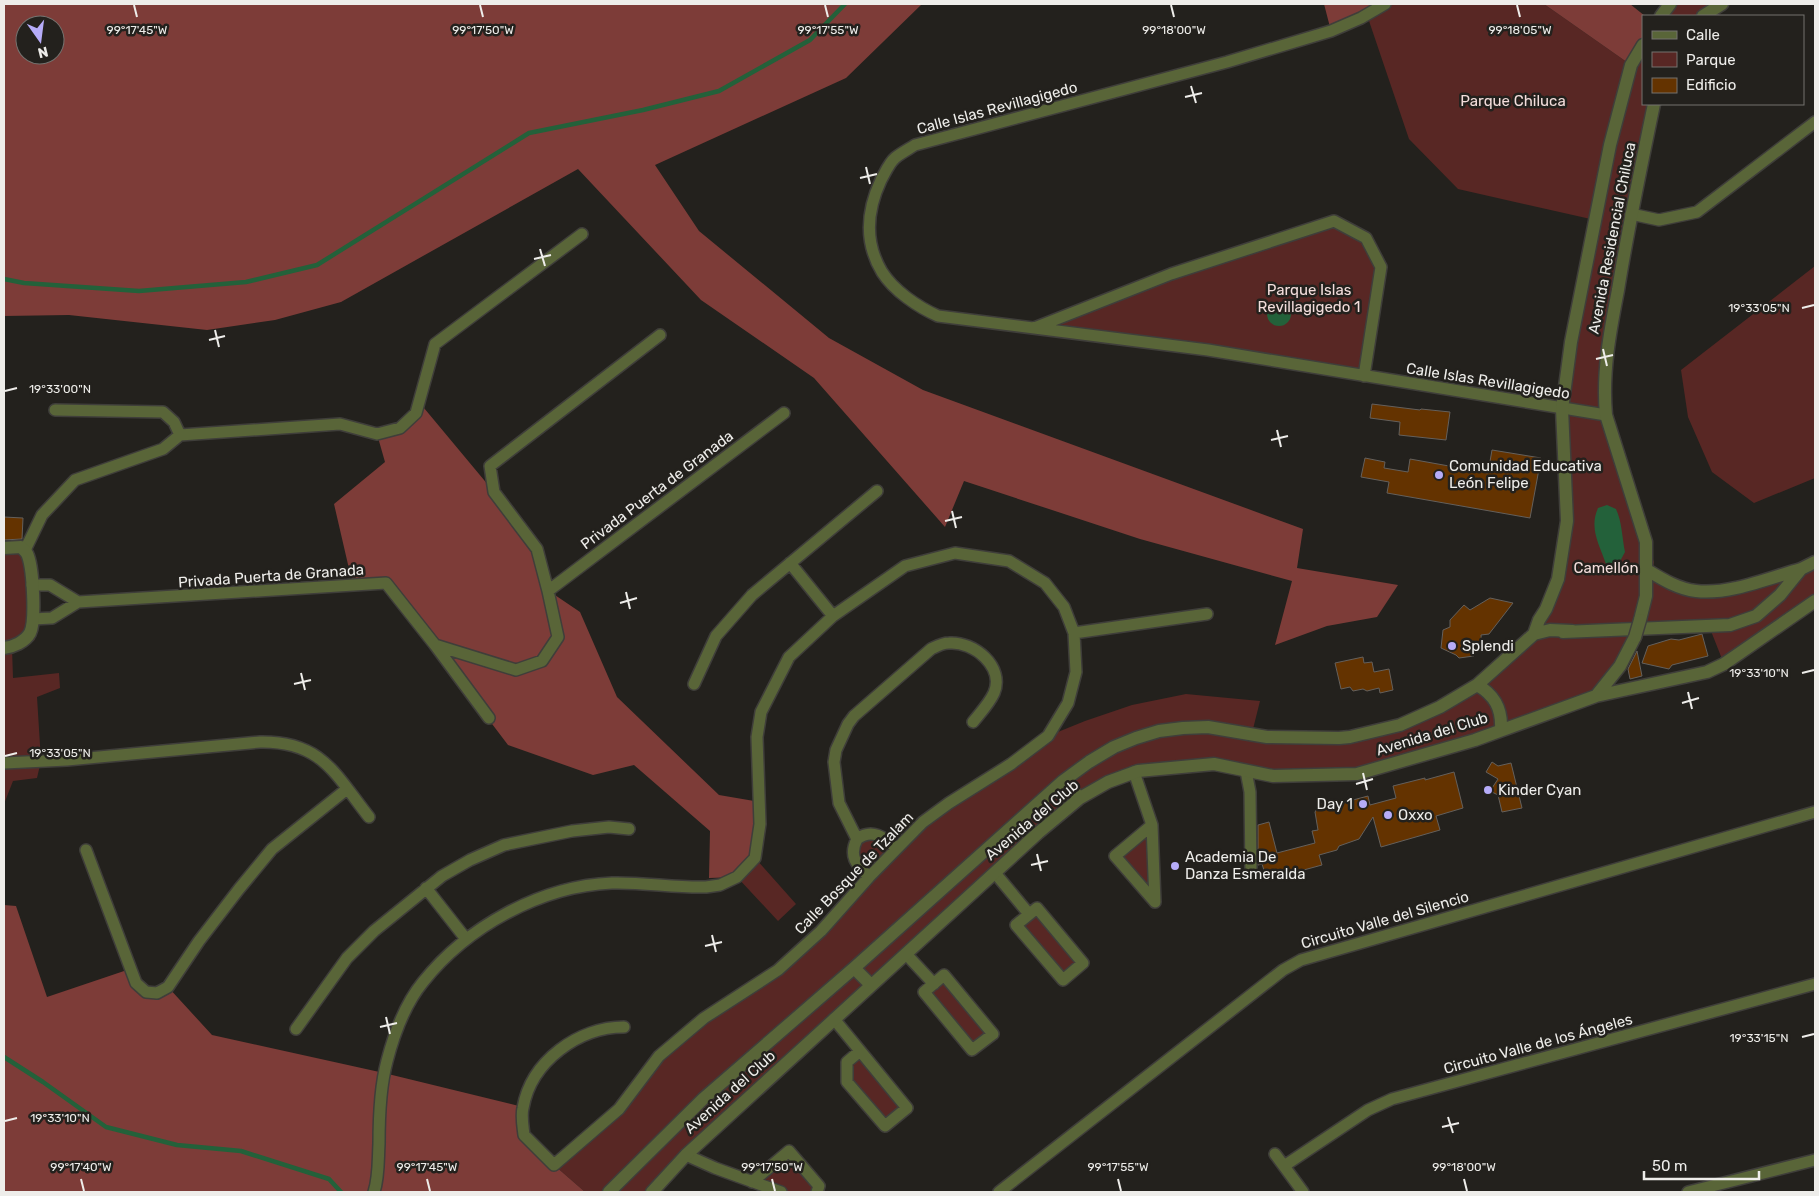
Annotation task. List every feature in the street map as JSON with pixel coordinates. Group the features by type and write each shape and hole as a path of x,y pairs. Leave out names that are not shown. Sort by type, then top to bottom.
{"street":[{"name":"Calle Islas Revillagigedo","path":"1385,4 1361,18 1331,31 1227,62 915,145 895,158 874,195 869,217 869,234 882,271 889,282 923,309 938,316 1208,350 1606,415"},
{"path":"1662,15 1670,4"},
{"path":"1705,15 1722,4"},
{"name":"Avenida Residencial Chiluca","path":"1534,634 1543,622 1558,579 1567,521 1562,409 1571,342 1610,145 1631,65 1642,47"},
{"name":"Avenida Residencial Chiluca","path":"1612,686 1635,637 1646,596 1647,570 1646,542 1606,415 1604,400 1608,347 1631,214 1654,105"},
{"path":"1631,214 1659,220 1697,212 1815,122"},
{"name":"Calle Islas Revillagigedo","path":"1033,328 1171,274 1334,221 1366,238 1382,267 1364,376"},
{"path":"25,550 42,515 75,480 163,449 180,435 340,424 377,434 400,428 416,413 435,344 582,234"},
{"path":"435,646 516,670 542,661 558,637 537,549 494,492 490,466 660,336"},
{"path":"56,410 163,412 174,422 180,435"},
{"name":"Privada Puerta de Granada","path":"548,591 784,412"},
{"path":"694,684 716,636 752,595 877,491"},
{"path":"4,548 21,547 28,556 32,585 33,619 30,634 21,642 4,648"},
{"name":"Calle Bosque de Tzalam","path":"374,1192 377,1182 379,1124 384,1073 397,1029 421,984 466,939 509,913 542,898 575,888 612,883 706,887 720,885 737,877 755,858 760,824 757,737 761,712 789,657 834,616 905,566 955,553 1009,561 1045,583 1064,607 1074,633 1076,672 1068,703 1048,736 1012,764 930,817 896,848 821,931 778,970 704,1018 659,1056 619,1109 554,1165 524,1135 523,1107 536,1075 550,1059 576,1039 603,1029 624,1027"},
{"path":"1647,570 1673,585 1696,591 1730,589 1801,569 1815,562"},
{"path":"790,563 834,616"},
{"path":"1534,634 1730,625 1756,616 1780,595 1801,569"},
{"name":"Privada Puerta de Granada","path":"33,619 52,618 78,602 386,584 489,718"},
{"path":"32,585 50,585 78,602"},
{"name":"Avenida del Club","path":"652,1192 686,1155 994,873 1080,798 1108,782 1134,772 1214,764 1273,776 1356,774 1448,749 1596,696 1707,672 1724,664 1815,601"},
{"path":"1074,633 1207,614"},
{"name":"Avenida del Club","path":"609,1192 703,1099 854,968 1063,781 1114,747 1159,731 1208,727 1267,737 1350,737 1400,725 1440,707 1477,685 1534,634"},
{"path":"869,877 856,864 854,850 857,839 839,803 834,762 836,750 848,724 854,716 931,649 941,644 951,643 973,648 984,656 994,673 996,683 994,693 972,722"},
{"name":"Avenida Residencial Chiluca","path":"1596,696 1620,666"},
{"path":"1477,685 1485,689 1497,703 1500,712 1501,729"},
{"path":"1596,696 1612,686 1636,687"},
{"path":"4,763 67,760 276,742 290,744 306,749 321,758 369,817"},
{"path":"1246,770 1250,792 1251,874"},
{"path":"1134,772 1152,825 1155,902 1115,856 1152,825"},
{"path":"1063,781 1080,798"},
{"path":"86,850 136,984 146,992 157,993 168,987 199,940 272,849 347,789"},
{"name":"Circuito Valle del Silencio","path":"999,1192 1283,970 1301,960 1815,812"},
{"path":"296,1029 347,958 374,931 442,876 470,860 504,845 572,831 609,827 629,829"},
{"path":"857,839 866,834 873,834 884,837 896,848"},
{"path":"994,873 1029,914"},
{"path":"426,888 466,939"},
{"path":"1037,908 1083,963 1063,980 1016,925 1029,914 1037,908"},
{"path":"906,954 934,984"},
{"path":"854,968 871,985"},
{"path":"944,975 993,1034 972,1050 924,992 934,984 944,975"},
{"name":"Circuito Valle de los Ángeles","path":"1284,1166 1368,1110 1392,1099 1815,984"},
{"path":"834,1019 908,1108 885,1126 847,1082 847,1062 860,1051"},
{"path":"752,1182 789,1151 819,1186 817,1192"},
{"path":"1275,1154 1303,1192"},
{"path":"686,1155 715,1168 781,1192"},
{"path":"1688,1192 1815,1160"}],"green space":[{"path":"1385,4 1544,4 1631,65 1642,47 1642,105 1654,105 1604,400 1640,523 1654,562 1652,572 1696,591 1815,564 1815,599 1724,664 1709,626 1550,629 1543,622 1567,521 1562,408 1595,220 1458,189 1409,139 1367,15"},
{"path":"1670,4 1722,4 1705,15 1662,15"},
{"name":"Parque Islas Revillagigedo 1","path":"1334,221 1366,238 1381,267 1364,376 1033,328"},
{"path":"1815,266 1815,478 1754,503 1712,472 1688,417 1681,370"},
{"path":"26,547 35,640 12,648 13,678 59,673 60,688 37,697 41,761 37,778 13,781 4,804 4,548"},
{"path":"1636,629 1595,695 1502,729 1502,720 1479,684 1534,635"},
{"path":"1477,686 1493,703 1501,729 1357,774 1273,776 1214,764 1138,771 1080,798 652,1192 585,1192 554,1165 619,1109 659,1056 778,970 869,877 853,850 866,833 896,848 1048,736 1132,705 1186,694 1260,701 1252,733 1375,731"},
{"path":"1152,825 1155,902 1115,856"},
{"path":"755,858 796,904 778,921 737,877"},
{"path":"1037,908 1083,963 1063,980 1016,925"},
{"path":"944,975 993,1034 972,1050 924,992"},
{"path":"860,1051 907,1108 885,1126 847,1082 847,1062"},
{"path":"789,1151 817,1192 781,1192 752,1182"}],"shaded area":[{"path":"4,4 922,4 846,78 655,165 699,231 829,338 923,390 1303,529 1297,568 1398,585 1377,617 1327,626 1275,645 1292,581 1140,539 964,481 945,527 814,378 701,300 578,169 341,302 275,320 207,330 69,315 4,316"},
{"path":"1324,4 1385,4 1331,31"},
{"path":"1544,4 1630,4 1644,15 1642,15 1642,47 1631,65"},
{"path":"1279,302 1287,306 1291,314 1287,322 1279,326 1271,322 1267,314 1271,306"},
{"path":"419,402 494,492 537,549 549,591 580,612 617,697 719,795 760,802 755,858 737,877 709,878 710,831 634,765 593,775 508,745 386,584 353,586 334,504 385,462 377,434 400,428"},
{"path":"1607,505 1616,509 1621,524 1625,552 1618,565 1606,564 1595,529 1595,515 1598,508"},
{"path":"4,905 16,906 47,997 130,969 146,992 168,987 212,1035 384,1073 523,1107 524,1135 585,1192 4,1192"}],"building":[{"path":"1372,404 1450,412 1446,440 1399,435 1400,422 1370,418"},
{"path":"1492,450 1541,458 1530,518 1387,493 1389,482 1361,477 1365,458 1385,462 1384,468 1408,472 1410,459 1488,473"},
{"path":"4,517 23,518 22,539 4,540"},
{"path":"1490,598 1513,603 1489,634 1481,635 1482,649 1473,650 1474,656 1459,658 1441,648 1443,630 1450,627 1450,620 1464,605 1470,610"},
{"path":"1702,634 1708,656 1672,665 1669,669 1642,663 1648,646 1671,639 1679,640"},
{"path":"1637,651 1642,676 1630,679 1628,669"},
{"path":"1363,657 1364,663 1372,662 1374,672 1389,669 1393,690 1380,693 1379,688 1367,691 1363,689 1353,691 1350,687 1341,689 1335,663"},
{"path":"1492,762 1498,766 1511,763 1522,808 1502,812 1498,795 1490,791 1498,779 1486,772"},
{"path":"1454,772 1463,808 1436,816 1440,830 1381,847 1373,817 1359,839 1339,846 1337,850 1319,855 1322,865 1267,880 1262,864 1258,865 1258,825 1269,822 1277,853 1315,843 1312,831 1318,830 1315,812 1320,804 1337,800 1338,804 1368,796 1370,805 1396,798 1393,786"}],"waterway":[{"path":"4,279 24,283 139,291 246,282 317,265 529,133 643,110 719,91 810,40 845,4"},
{"path":"4,1057 106,1127 177,1145 241,1151 329,1179 341,1192"}],"place":[{"name":"Comunidad Educativa León Felipe","path":"1439,475"},
{"name":"Splendi","path":"1452,646"},
{"name":"Kinder Cyan","path":"1488,790"},
{"name":"Day 1","path":"1363,804"},
{"name":"Oxxo","path":"1388,815"},
{"name":"Academia De Danza Esmeralda","path":"1175,866"}],"park label":[{"name":"Parque Chiluca","path":"1513,101"},
{"name":"Camellón","path":"1606,568"}]}
